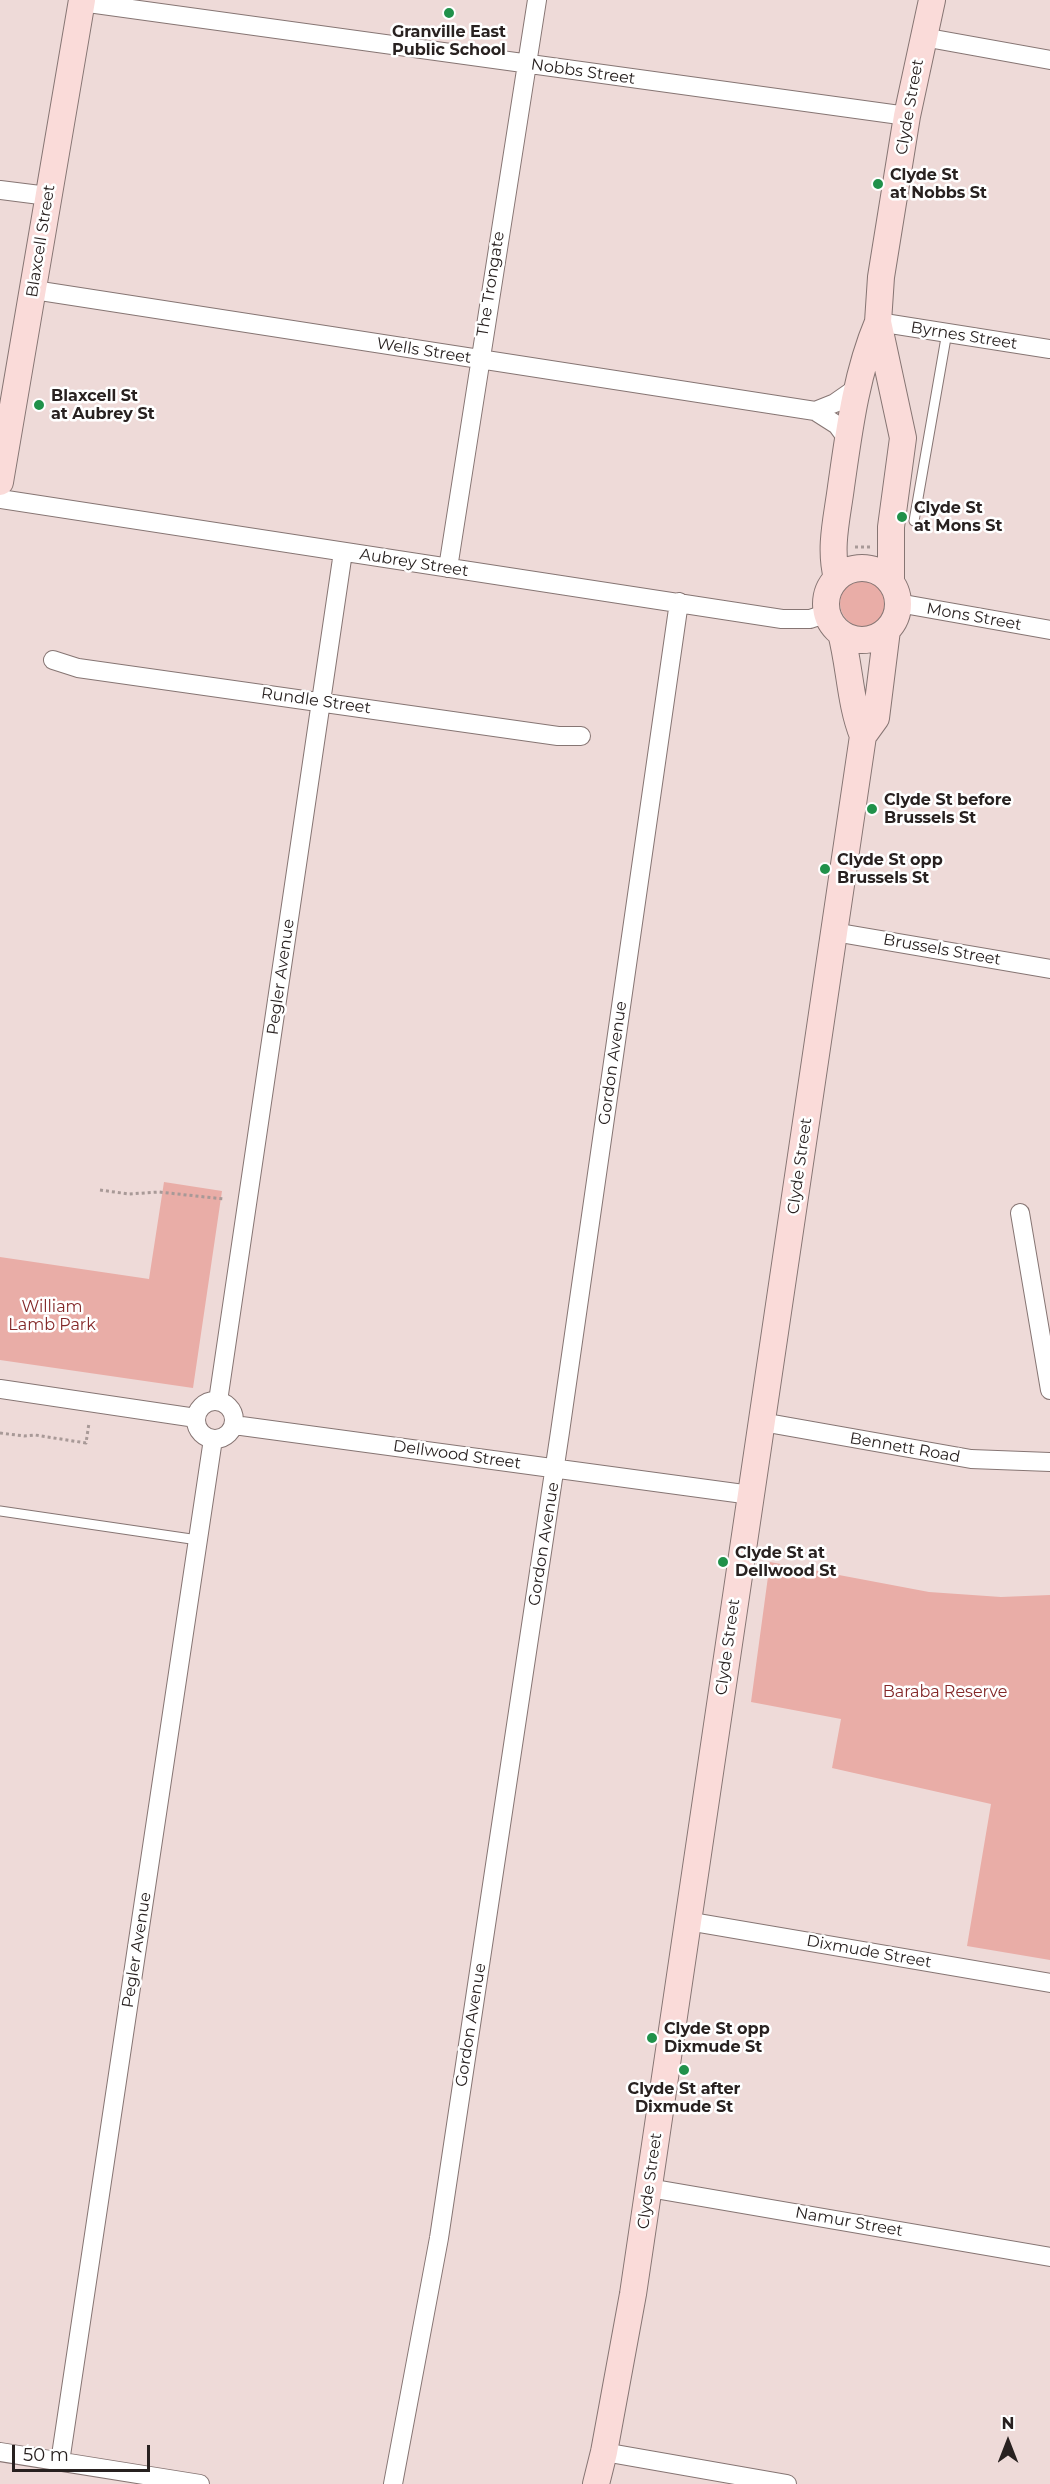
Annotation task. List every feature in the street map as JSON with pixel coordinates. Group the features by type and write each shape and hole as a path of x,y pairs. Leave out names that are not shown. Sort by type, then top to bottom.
{"main road":[{"name":"Clyde Street","path":"895,593 891,527 903,438 878,322 881,277 907,116 932,0"},
{"name":"Blaxcell Street","path":"0,482 82,1"},
{"name":"Clyde Street","path":"837,578 832,552 848,440 865,355 878,322"},
{"path":"859,568 871,569 883,574 895,593 894,621 887,630 876,637 852,638 835,623 828,595 837,578 847,571 859,568"},
{"name":"Clyde Street","path":"835,623 849,662 855,717 863,736"},
{"name":"Clyde Street","path":"596,2484 633,2294 863,736 876,718 887,630"}],"street":[{"name":"The Trongate","path":"448,568 537,0"},
{"name":"Nobbs Street","path":"82,1 907,116"},
{"path":"923,37 1050,60"},
{"path":"0,190 48,196"},
{"name":"Wells Street","path":"34,290 815,411 837,425 848,440"},
{"name":"Byrnes Street","path":"878,322 1050,350"},
{"path":"815,411 835,404 858,387"},
{"name":"Aubrey Street","path":"0,499 782,619 810,619 835,623"},
{"name":"Pegler Avenue","path":"218,1401 343,552"},
{"name":"Mons Street","path":"895,593 1050,630"},
{"name":"Gordon Avenue","path":"393,2484 440,2238 555,1468 680,603"},
{"name":"Rundle Street","path":"52,660 78,668 558,736 581,736"},
{"name":"Brussels Street","path":"834,932 1050,969"},
{"path":"1020,1213 1050,1390"},
{"path":"0,1389 196,1418"},
{"path":"218,1401 233,1412 234,1425 224,1437 213,1439 203,1435 198,1429 196,1418 198,1411 205,1404 218,1401"},
{"name":"Bennett Road","path":"762,1422 971,1459 1050,1462"},
{"name":"Dellwood Street","path":"234,1425 751,1495"},
{"name":"Pegler Avenue","path":"60,2462 213,1439"},
{"name":"Dixmude Street","path":"687,1921 1050,1983"},
{"name":"Namur Street","path":"649,2188 1050,2257"},
{"path":"0,2452 200,2484"},
{"path":"604,2452 787,2484"}],"lane":[{"path":"914,521 947,332"},
{"path":"0,1511 198,1540"}],"path":[{"path":"853,548 873,547"},
{"path":"100,1190 129,1194 159,1192 224,1199"},
{"path":"0,1433 35,1435 86,1443 89,1423"}],"green space":[{"path":"859,579 869,579 881,586 888,598 888,608 881,620 869,627 859,627 844,616 840,608 840,598 851,583"},
{"name":"William Lamb Park","path":"164,1182 222,1191 193,1388 0,1360 0,1257 149,1279"},
{"name":"Baraba Reserve","path":"770,1562 929,1592 1001,1597 1050,1595 1050,1960 967,1946 991,1804 832,1768 841,1719 751,1702"}],"place":[{"name":"Granville East Public School","path":"449,13"},
{"name":"Clyde St at Nobbs St","path":"878,184"},
{"name":"Blaxcell St at Aubrey St","path":"39,405"},
{"name":"Clyde St at Mons St","path":"902,517"},
{"name":"Clyde St before Brussels St","path":"872,809"},
{"name":"Clyde St opp Brussels St","path":"825,869"},
{"name":"Clyde St at Dellwood St","path":"723,1562"},
{"name":"Clyde St opp Dixmude St","path":"652,2038"},
{"name":"Clyde St after Dixmude St","path":"684,2070"}]}
